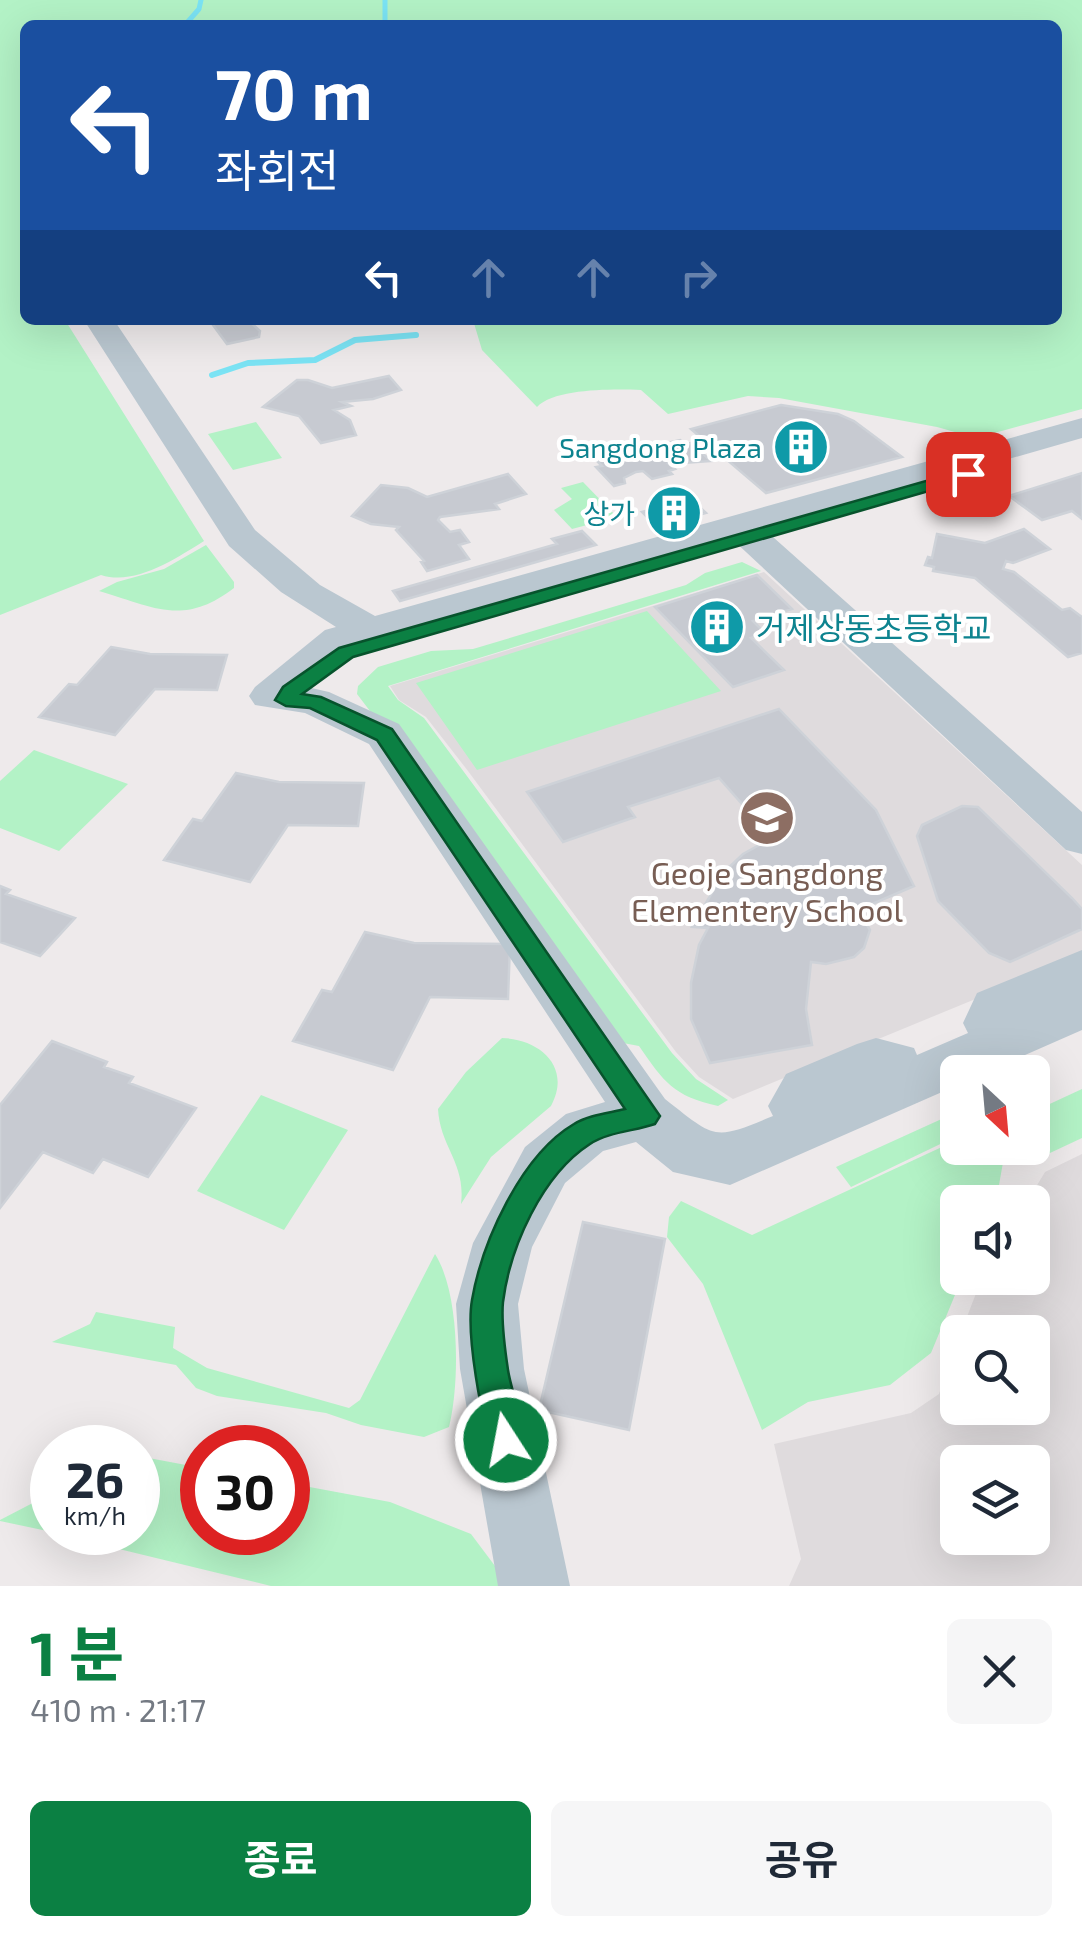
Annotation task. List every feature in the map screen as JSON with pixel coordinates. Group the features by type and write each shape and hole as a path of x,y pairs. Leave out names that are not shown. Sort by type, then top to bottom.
{"street":[{"path":"102,325 242,538 238,548 257,582 304,620 379,636 472,628 664,572 684,556 755,528 1082,428"},
{"path":"1082,442 755,528 613,548 379,636 334,658 278,698 314,702 384,734 654,1123 693,1155 730,1160 1082,1007"},
{"path":"755,528 1082,808"},
{"path":"755,528 1082,838"},
{"path":"989,1023 995,1008 1082,970"},
{"path":"534,1586 492,1369 487,1304 503,1243 545,1165 586,1131 654,1123 714,1140 796,1106 804,1090 876,1060 895,1064 1082,983"}],"shaded area":[{"name":"Geoje Sangdong Elementery School","path":"764,572 1082,865 1082,955 733,1099 699,1077 676,1052 426,717 399,700 390,686"},
{"path":"1082,1154 1082,1586 789,1586 801,1559 774,1444 911,1413 940,1391 940,1425 1050,1425 1050,1315 968,1315 975,1295 1050,1295 1050,1185 1037,1185 1045,1172"}],"green space":[{"path":"0,0 1082,0 1082,409 976,438 937,427 779,398 748,396 668,414 641,390 601,390 557,396 537,407 482,350 474,325 1062,325 1062,20 20,20 20,325 68,325 204,541 141,574 101,575 0,615"},
{"path":"256,422 282,458 233,470 208,434"},
{"path":"583,482 617,517 572,529 554,510 572,499 561,488"},
{"path":"206,545 234,582 234,588 216,600 199,607 168,610 99,591 164,569"},
{"path":"742,562 761,571 388,686 398,700 424,718 672,1053 696,1079 728,1100 718,1106 680,1092 663,1078 639,1046 623,1043 357,694 358,686 378,667 431,651 473,649 686,585 705,573"},
{"path":"647,611 721,691 477,770 416,683"},
{"path":"34,750 128,784 59,851 0,828 0,781"},
{"path":"502,1038 529,1044 549,1058 558,1079 556,1092 551,1106 491,1157 461,1204 460,1177 438,1109 466,1072"},
{"path":"1082,1089 1082,1138 1050,1153 1050,1104"},
{"path":"261,1095 348,1130 284,1230 197,1191"},
{"path":"940,1120 940,1144 851,1187 836,1167"},
{"path":"940,1148 940,1165 1003,1165 999,1185 940,1185 940,1295 955,1295 947,1315 940,1315 940,1331 931,1353 890,1385 808,1402 762,1430 703,1284 667,1237 669,1217 681,1201 752,1235"},
{"path":"435,1254 453,1314 455,1387 449,1427 424,1437 361,1425 326,1413 217,1396 196,1388 176,1365 52,1342 90,1324 96,1312 175,1327 173,1348 207,1368 349,1408 360,1400"},
{"path":"160,1460 180,1464 180,1555 310,1555 310,1487 390,1502 471,1534 510,1586 271,1586 143,1555 160,1555"},
{"path":"30,1504 30,1527 0,1520"}],"building":[{"path":"213,325 253,325 260,331 259,337 227,344"},
{"path":"389,376 401,390 373,399 342,402 351,406 334,410 350,420 356,435 321,443 299,416 263,407 297,380 332,388"},
{"name":"Sangdong Plaza","path":"781,405 838,414 854,421 902,457 766,493 691,429"},
{"path":"680,440 691,443 711,461 669,464 675,469 669,471 672,474 652,479 643,471 636,472 624,478 625,483 614,486 596,467 602,466 597,461 606,456"},
{"path":"1082,473 1082,519 1072,511 1042,520 1009,496"},
{"path":"508,474 526,494 495,504 499,509 440,517 438,520 450,532 460,530 469,542 459,545 469,559 427,571 421,562 424,561 396,530 399,527 371,524 352,516 381,485 408,488 427,497"},
{"name":"상가","path":"691,499 706,513 657,527 642,512"},
{"path":"1024,529 1050,549 1013,563 1006,561 1003,569 1014,572 1062,610 1070,608 1082,617 1082,653 1068,657 975,578 933,571 934,567 925,565 928,557 932,558 937,534 985,543"},
{"path":"582,531 596,545 400,601 393,591 557,544 552,539"},
{"name":"거제상동초등학교","path":"757,575 792,609 753,621 765,633 751,638 784,670 733,687 655,607"},
{"path":"111,647 150,654 227,655 217,690 155,689 115,735 39,717 69,684 77,685"},
{"path":"779,709 876,810 914,886 858,910 870,930 864,948 854,957 826,964 811,962 806,1009 812,1045 710,1063 691,1019 691,983 699,945 708,928 692,927 724,872 743,854 772,838 719,778 628,807 635,817 563,842 527,792"},
{"path":"236,773 279,782 364,783 358,826 288,825 250,882 164,860 193,819 202,821"},
{"path":"962,806 978,807 1072,898 1082,909 1082,929 1010,962 989,953 938,901 917,836 922,825"},
{"path":"0,886 10,890 6,894 75,918 40,956 0,942"},
{"path":"365,932 414,943 510,944 508,999 430,997 393,1070 293,1041 322,990 332,992"},
{"path":"52,1041 107,1062 104,1067 133,1077 129,1083 196,1108 148,1177 103,1159 93,1173 43,1152 0,1208 0,1105"},
{"path":"583,1222 665,1239 629,1430 539,1410"}],"waterway":[{"path":"189,20 201,0"},
{"path":"385,0 385,20"},
{"path":"212,375 248,363 315,360 355,340 416,335"}],"place":[{"name":"Sangdong Plaza","path":"801,447"},
{"name":"상가","path":"674,513"},
{"name":"거제상동초등학교","path":"717,627"},
{"name":"Geoje Sangdong Elementery School","path":"767,818"}],"route":[{"path":"506,1440 492,1369 487,1304 503,1243 545,1165 567,1144 586,1131 646,1116 384,734 314,702 286,700 291,692 346,652 968,474"}]}
